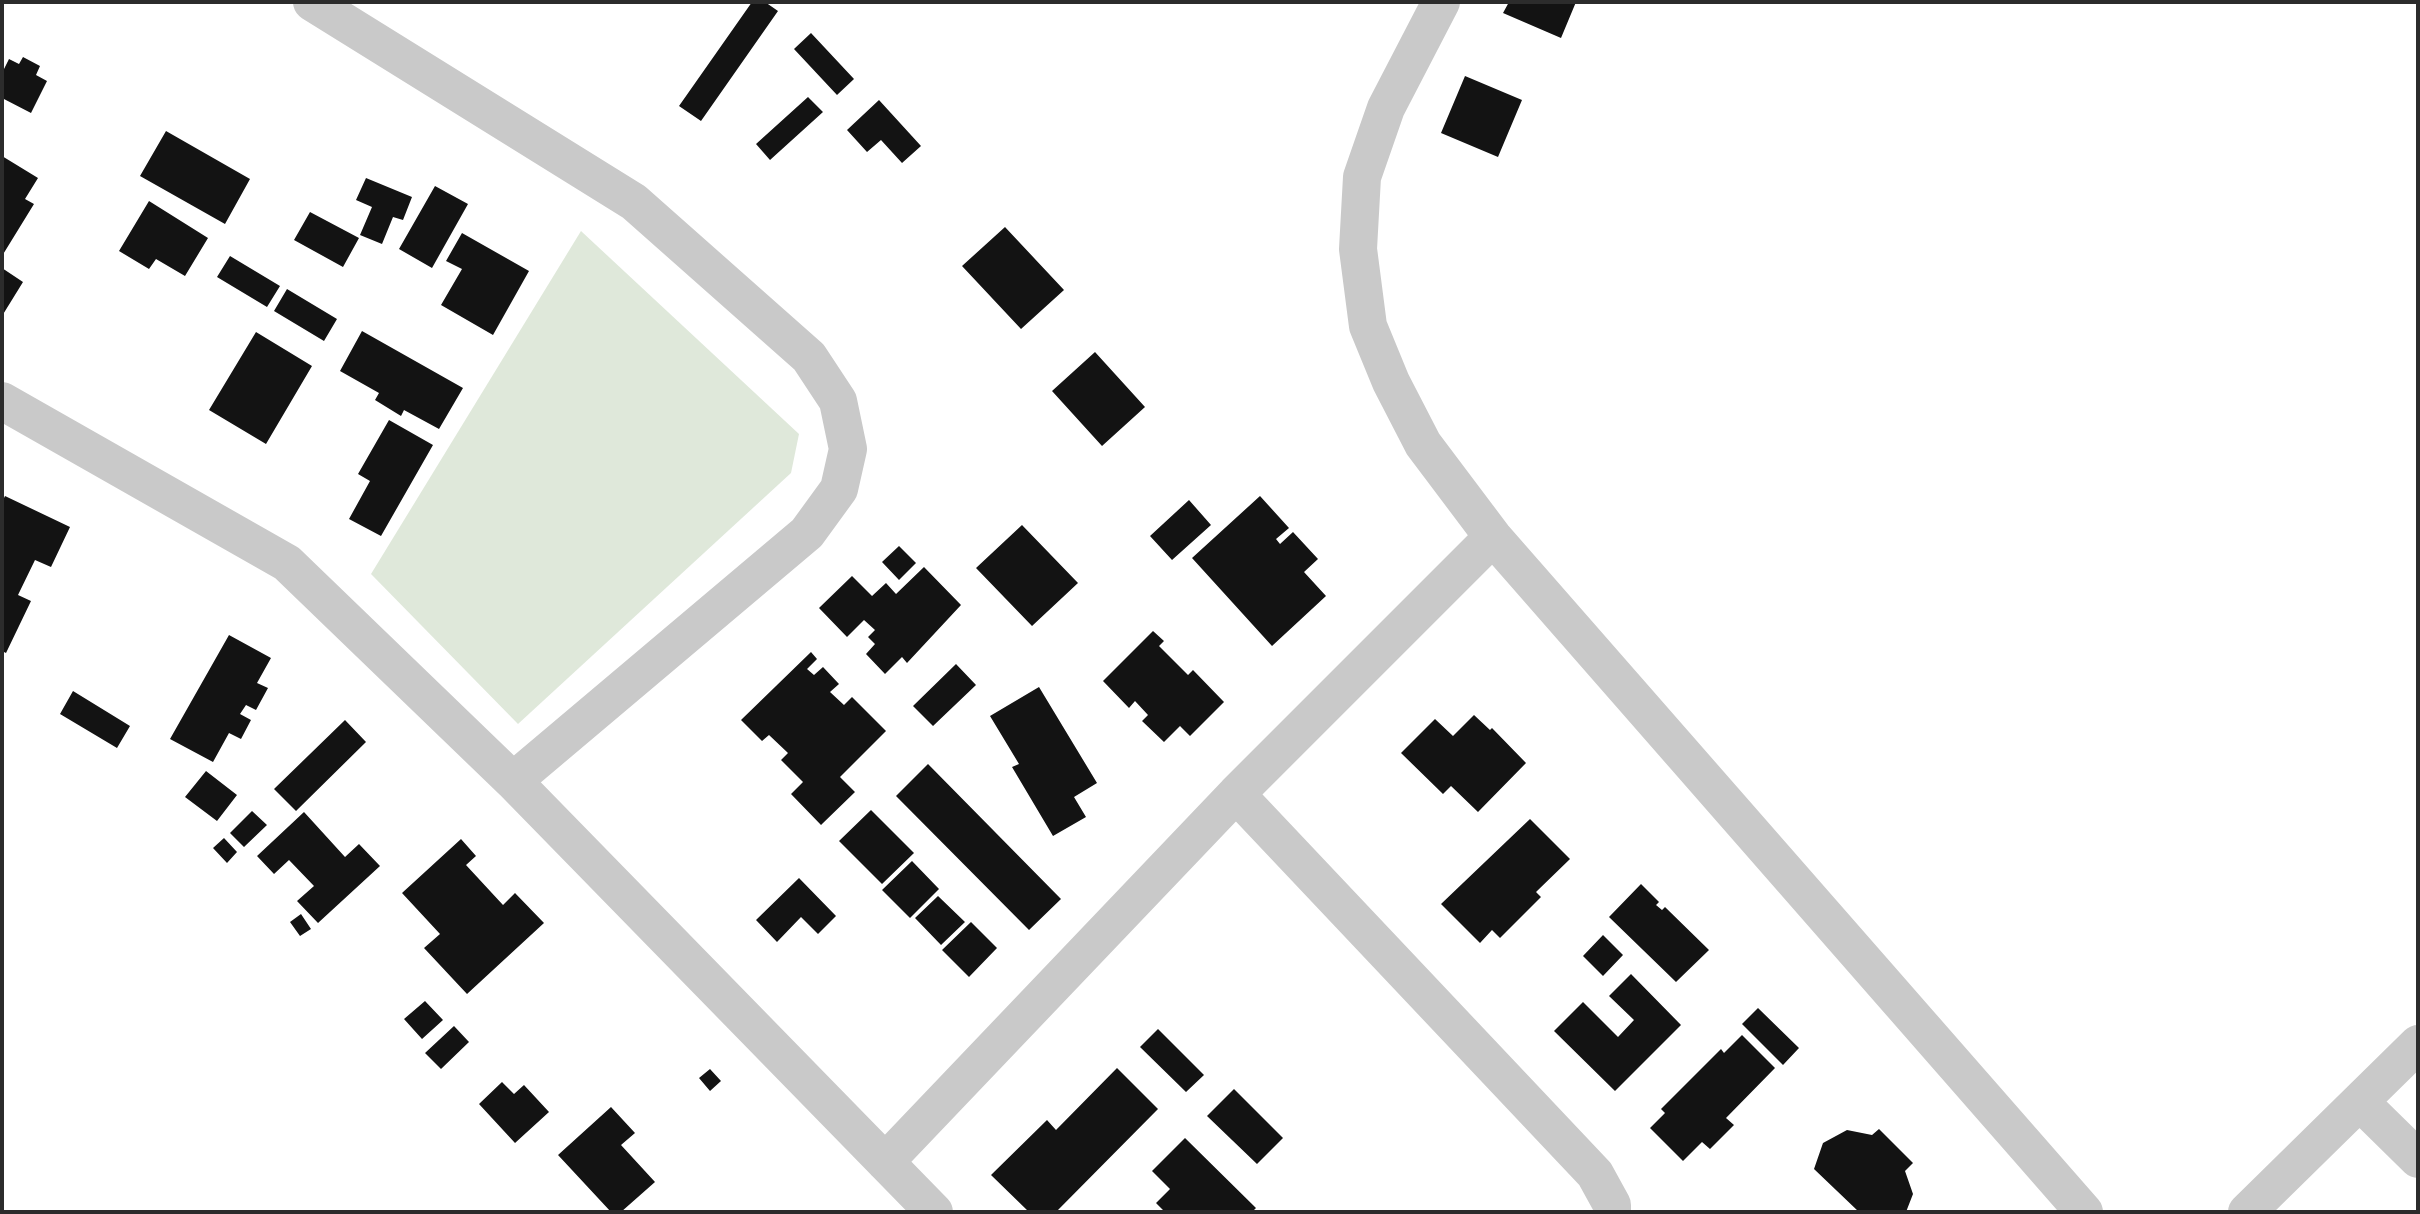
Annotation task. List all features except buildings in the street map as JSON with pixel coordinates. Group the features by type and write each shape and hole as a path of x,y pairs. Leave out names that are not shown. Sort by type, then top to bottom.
{"street":[{"path":"312,2 634,202 809,357 838,401 848,449 839,489 807,533 513,781"},
{"path":"1441,2 1386,108 1363,177 1359,249 1368,326 1391,382 1423,444 1493,537 2084,1212"},
{"path":"2,401 288,564 513,781 934,1212"},
{"path":"885,1162 1236,794 1493,537"},
{"path":"1236,794 1595,1174 1612,1212"},
{"path":"2247,1212 2418,1044"},
{"path":"2360,1102 2418,1159"}],"shaded area":[{"path":"581,231 799,434 791,473 518,724 371,574"}]}
